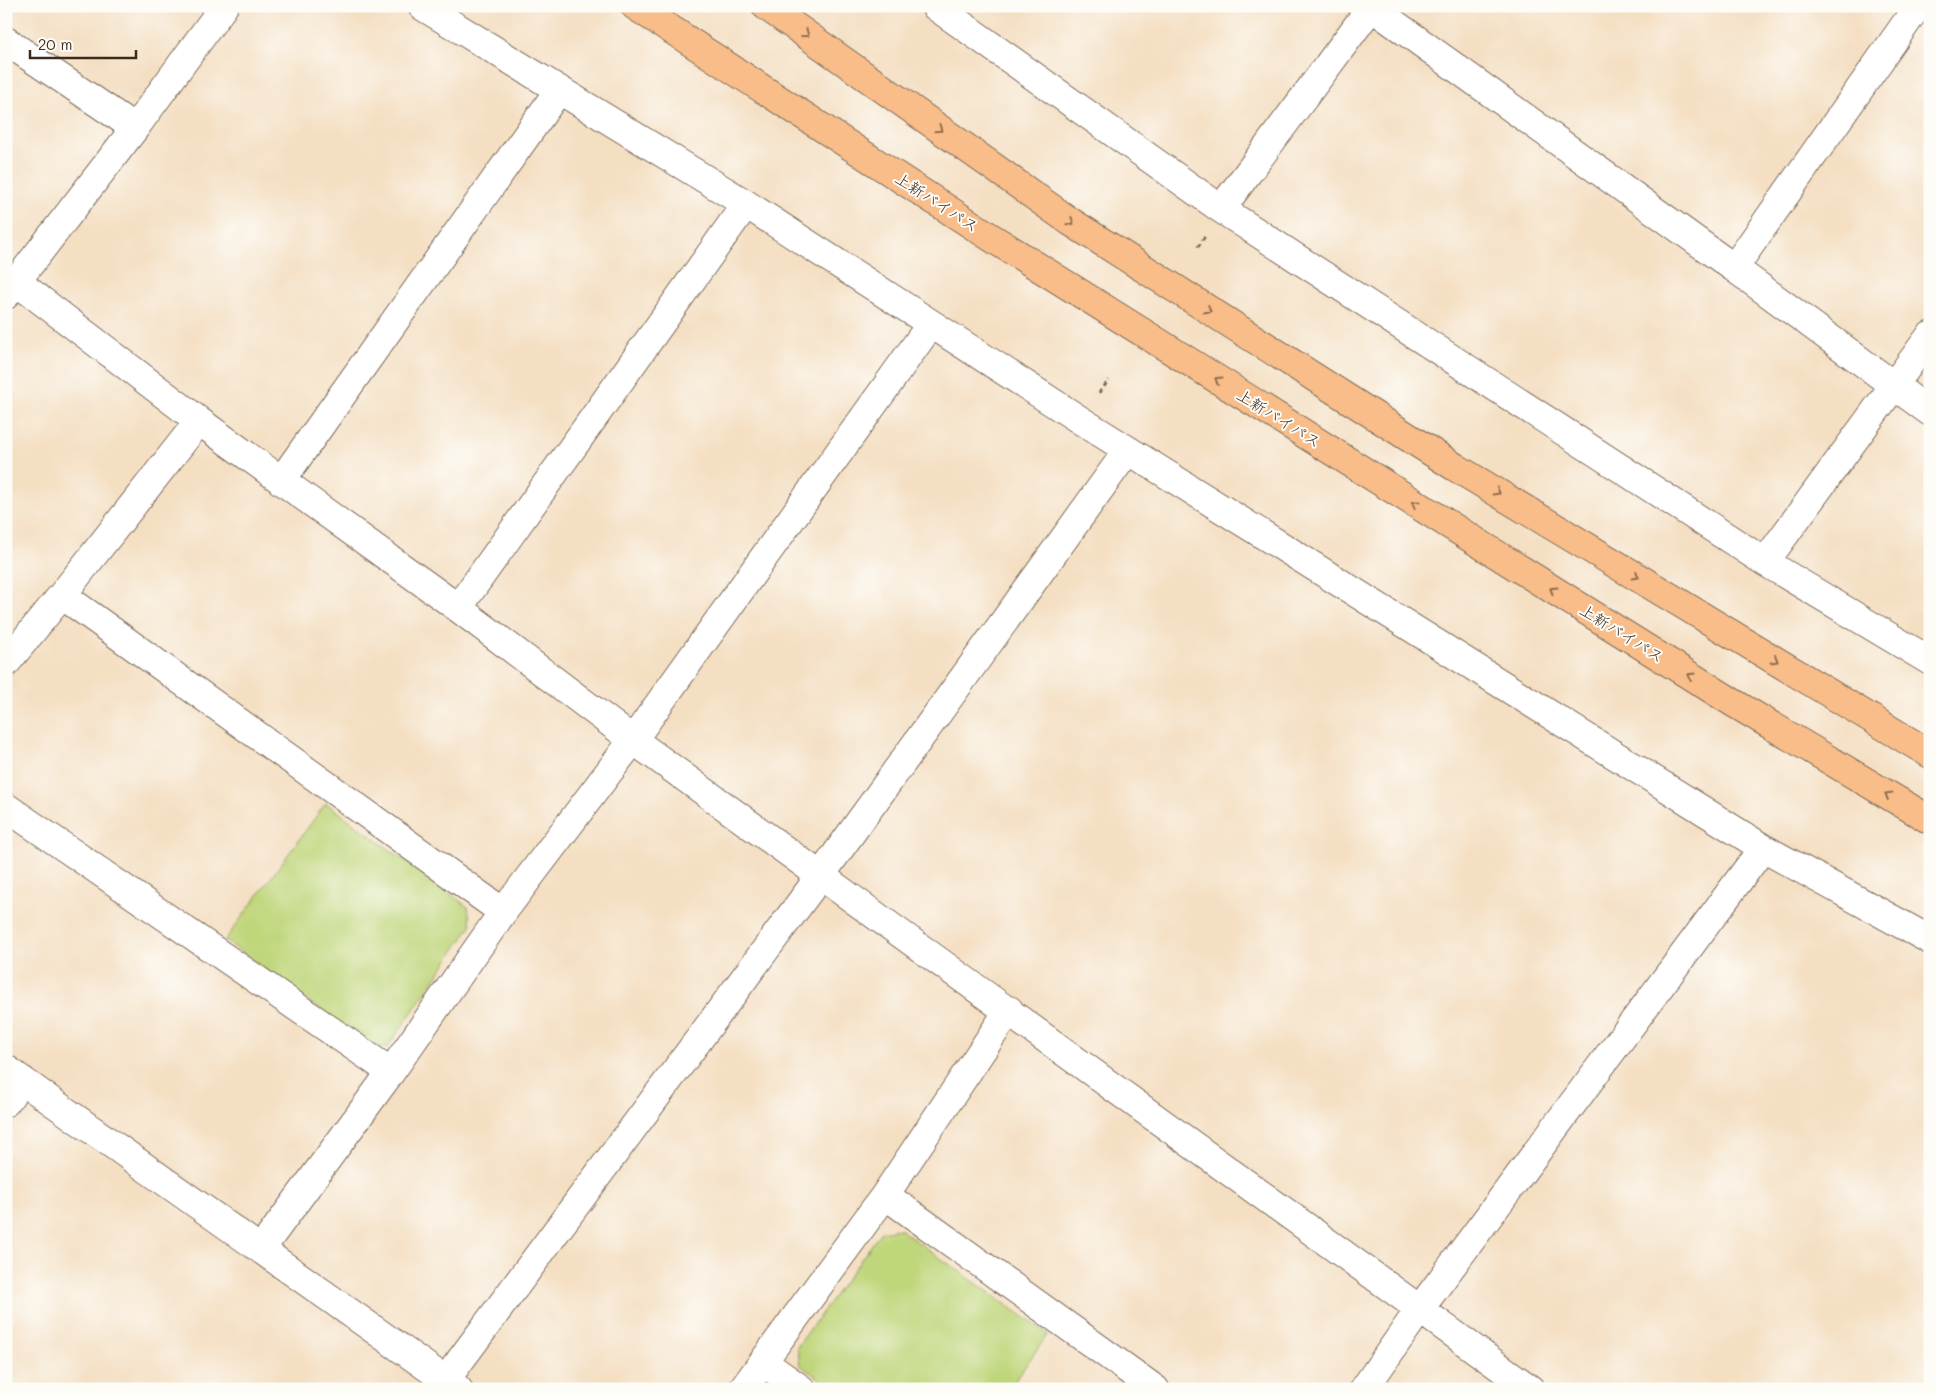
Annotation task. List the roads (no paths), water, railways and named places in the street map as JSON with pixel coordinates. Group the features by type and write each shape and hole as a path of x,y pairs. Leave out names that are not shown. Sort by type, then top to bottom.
{"highway":[{"name":"上新バイパス","path":"635,6 992,238 1732,702 1930,820"},
{"path":"766,6 1071,222 1455,467 1930,754"}],"street":[{"path":"224,6 136,128 12,288 458,608 633,740 1009,1010 1530,1389"},
{"path":"422,6 746,204 1128,450 1763,848 1930,940"},
{"path":"1734,268 1918,6"},
{"path":"1221,209 1371,7 1734,268 1930,412"},
{"path":"940,8 1221,209 1765,562 1930,660"},
{"path":"6,41 136,128"},
{"path":"281,481 560,90"},
{"path":"458,608 746,204"},
{"path":"261,1248 391,1072 503,912 633,740 931,324"},
{"path":"1765,562 1930,336"},
{"path":"6,663 199,421"},
{"path":"6,1102 14,1075 261,1248 448,1386 1128,450"},
{"path":"62,595 503,912"},
{"path":"6,807 391,1072"},
{"path":"1364,1389 1419,1310 1763,848"},
{"path":"743,1389 885,1195 1009,1010"},
{"path":"885,1195 1155,1389"},
{"path":"763,1362 801,1389"}]}
